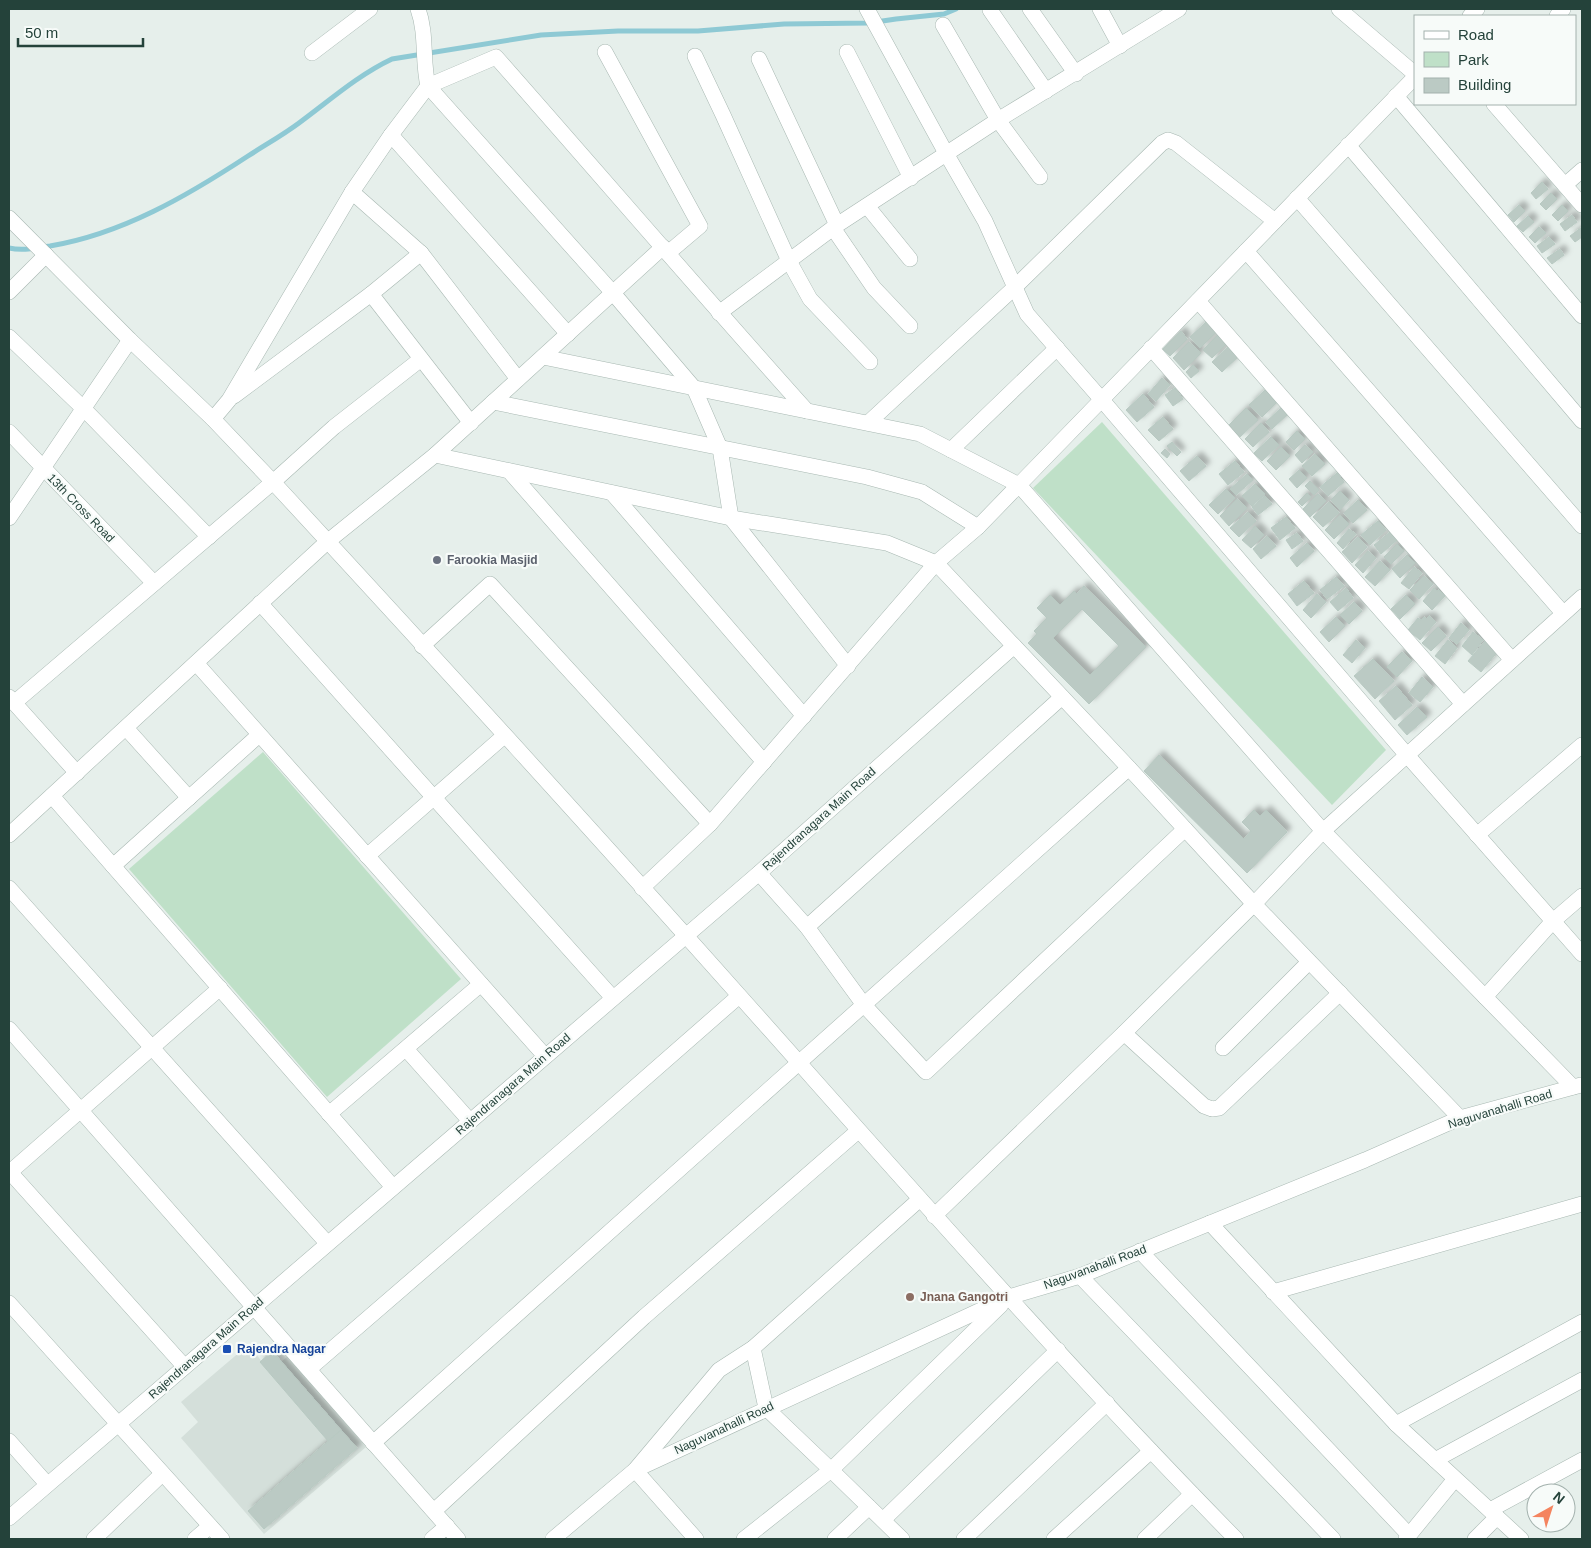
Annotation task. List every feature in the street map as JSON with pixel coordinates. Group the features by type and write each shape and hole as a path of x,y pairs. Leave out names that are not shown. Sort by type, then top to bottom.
{"street":[{"path":"312,53 370,9"},
{"path":"418,9 422,20 425,75 428,86 613,293 694,388 720,448 731,518 848,666"},
{"path":"867,9 985,220 1027,314 1406,754 1582,954"},
{"path":"1030,9 1076,74"},
{"path":"1100,9 1120,46"},
{"path":"719,313 835,227 998,120 1076,74 1179,9"},
{"path":"1339,9 1414,74"},
{"path":"990,10 1046,91"},
{"path":"943,25 998,120 1040,177"},
{"path":"9,835 327,542 435,455 613,293 666,250 700,226 605,52"},
{"path":"847,52 912,178"},
{"path":"695,56 724,114 790,261 810,299 870,362"},
{"path":"213,419 229,400 352,192 428,86 496,57 807,411"},
{"path":"759,59 835,227 874,288 910,326"},
{"path":"642,888 710,824 936,563 978,527 1414,76"},
{"path":"1396,96 1582,316"},
{"path":"1495,105 1582,205"},
{"path":"392,135 568,334"},
{"path":"868,423 1014,288 1157,148 1168,140 1176,143 1275,220"},
{"path":"1348,146 1582,421"},
{"path":"1565,185 1582,170"},
{"path":"352,192 421,253 518,379"},
{"path":"1297,198 1582,526"},
{"path":"867,206 910,259"},
{"path":"9,218 130,340 213,419 272,482 642,888 934,1216 1107,1404 1236,1539"},
{"path":"1246,251 1563,614"},
{"path":"229,400 371,294 421,253"},
{"path":"9,292 46,255"},
{"path":"371,294 470,423"},
{"path":"1198,301 1512,660"},
{"path":"9,337 84,408 209,537"},
{"path":"9,518 130,340"},
{"path":"951,450 1057,348"},
{"path":"1151,348 1462,704"},
{"path":"542,357 920,434 1019,485 1323,831 1485,997 1578,1086"},
{"path":"77,773 11,700 209,537 334,427 421,359"},
{"path":"494,402 867,478 922,492 978,527"},
{"name":"13th Cross Road","path":"9,432 154,583"},
{"path":"435,455 731,518 886,543 936,563 1254,904 1460,1118"},
{"path":"509,471 764,762"},
{"path":"612,493 804,716"},
{"path":"422,646 490,584 710,824"},
{"path":"934,1216 1124,1033 1254,904 1323,831 1582,597"},
{"path":"260,604 613,998"},
{"name":"Rajendranagara Main Road","path":"9,1518 759,873 1014,646"},
{"path":"196,663 545,1056"},
{"path":"807,927 1062,697"},
{"path":"126,728 189,798"},
{"path":"113,866 259,736"},
{"path":"367,856 504,736"},
{"path":"1477,835 1582,745"},
{"path":"374,1443 1129,768"},
{"path":"52,796 393,1187"},
{"path":"759,873 807,927 864,1005 926,1072 1185,829"},
{"path":"9,888 328,1243"},
{"path":"1485,997 1554,921 1582,896"},
{"path":"1223,1048 1309,962"},
{"path":"329,1114 481,984"},
{"path":"184,1366 9,1172 220,988"},
{"path":"1124,1033 1204,1106 1212,1109 1219,1108 1340,993"},
{"path":"309,1369 739,996"},
{"path":"9,1029 458,1539"},
{"path":"406,1049 470,1121"},
{"name":"Naguvanahalli Road","path":"553,1539 635,1470 1009,1297 1080,1276 1365,1160 1460,1118 1578,1086"},
{"path":"434,1511 644,1316 858,1131"},
{"path":"696,1539 635,1470 719,1370 753,1348 920,1199"},
{"path":"1273,1292 1582,1204"},
{"path":"1210,1223 1396,1424 1521,1539"},
{"path":"1140,1251 1408,1537 1456,1479"},
{"path":"1080,1276 1333,1539"},
{"path":"744,1539 832,1470 1009,1297"},
{"path":"9,1303 222,1539"},
{"path":"1396,1424 1582,1322"},
{"path":"753,1348 766,1408 902,1539"},
{"path":"882,1520 1058,1350"},
{"path":"1435,1460 1582,1380"},
{"path":"964,1539 1107,1404"},
{"path":"9,1441 47,1484"},
{"path":"1054,1539 1151,1451"},
{"path":"1475,1539 1493,1514 1582,1460"},
{"path":"94,1539 162,1474"},
{"path":"1145,1539 1192,1494"},
{"path":"835,1539 869,1508"},
{"path":"195,1539 210,1526"},
{"path":"432,1539 447,1526"}],"shaded area":[{"path":"248,1345 270,1371 288,1356 366,1447 264,1534 181,1438 198,1422 181,1402"}],"green space":[{"path":"1102,422 1386,750 1332,805 1033,488"},
{"path":"263,752 461,979 327,1097 129,869"}],"building":[{"path":"1542,182 1548,189 1536,199 1531,193"},
{"path":"1551,193 1557,199 1546,210 1540,204"},
{"path":"1519,205 1525,211 1514,222 1508,215"},
{"path":"1562,205 1568,211 1558,221 1552,215"},
{"path":"1572,215 1577,222 1565,231 1560,224"},
{"path":"1528,216 1534,222 1523,232 1517,226"},
{"path":"1539,227 1546,233 1535,243 1529,237"},
{"path":"1582,227 1582,237 1575,242 1570,236"},
{"path":"1549,237 1555,244 1542,253 1537,246"},
{"path":"1560,249 1564,255 1552,264 1547,258"},
{"path":"1206,322 1216,332 1200,348 1190,337"},
{"path":"1181,331 1187,339 1170,356 1163,349"},
{"path":"1218,335 1226,344 1212,358 1203,350"},
{"path":"1189,342 1201,353 1184,370 1173,358"},
{"path":"1228,347 1238,357 1222,372 1212,362"},
{"path":"1193,365 1199,371 1191,378 1186,372"},
{"path":"1162,378 1170,385 1156,401 1148,394"},
{"path":"1175,388 1183,399 1173,406 1165,395"},
{"path":"1265,390 1277,402 1262,417 1249,405"},
{"path":"1143,394 1154,407 1137,422 1126,410"},
{"path":"1246,408 1258,420 1239,438 1228,426"},
{"path":"1281,408 1287,415 1272,429 1266,422"},
{"path":"1163,417 1173,429 1159,441 1148,430"},
{"path":"1261,423 1269,432 1253,447 1245,439"},
{"path":"1297,431 1305,439 1294,450 1286,442"},
{"path":"1271,437 1279,445 1262,461 1254,453"},
{"path":"1172,442 1181,452 1177,456 1167,446"},
{"path":"1305,445 1313,452 1302,463 1295,455"},
{"path":"1281,447 1290,456 1276,470 1267,461"},
{"path":"1165,449 1170,454 1167,458 1161,453"},
{"path":"1315,454 1325,464 1312,476 1302,466"},
{"path":"1197,456 1206,466 1189,481 1180,471"},
{"path":"1235,461 1244,472 1228,485 1219,474"},
{"path":"1299,470 1307,478 1297,488 1289,479"},
{"path":"1337,473 1344,482 1328,496 1320,487"},
{"path":"1247,474 1253,480 1236,495 1230,489"},
{"path":"1310,481 1319,490 1314,495 1305,486"},
{"path":"1255,484 1265,494 1252,506 1242,496"},
{"path":"1226,489 1235,498 1218,514 1209,505"},
{"path":"1340,491 1349,500 1340,510 1331,500"},
{"path":"1307,493 1311,497 1302,506 1298,502"},
{"path":"1318,494 1326,501 1310,517 1303,509"},
{"path":"1265,496 1272,504 1258,515 1252,507"},
{"path":"1237,499 1247,508 1229,526 1220,516"},
{"path":"1358,500 1367,510 1353,523 1344,513"},
{"path":"1329,502 1339,513 1323,527 1313,517"},
{"path":"1248,512 1256,521 1239,537 1230,528"},
{"path":"1340,515 1349,524 1334,539 1325,530"},
{"path":"1286,517 1295,528 1280,540 1271,528"},
{"path":"1378,521 1386,530 1370,545 1361,535"},
{"path":"1255,526 1264,535 1251,548 1242,540"},
{"path":"1349,529 1356,534 1343,549 1337,543"},
{"path":"1390,532 1397,540 1381,554 1374,545"},
{"path":"1297,533 1303,541 1292,549 1286,540"},
{"path":"1267,536 1276,546 1261,559 1253,549"},
{"path":"1358,537 1367,547 1352,563 1342,552"},
{"path":"1307,543 1314,551 1297,567 1290,558"},
{"path":"1397,544 1404,551 1391,564 1384,557"},
{"path":"1368,551 1376,558 1363,573 1355,565"},
{"path":"1407,555 1415,563 1400,578 1392,569"},
{"path":"1380,561 1390,570 1375,586 1365,577"},
{"path":"1414,567 1422,573 1409,589 1401,583"},
{"path":"1424,576 1433,584 1419,599 1410,590"},
{"path":"1336,577 1344,586 1327,599 1320,590"},
{"path":"1304,581 1314,593 1297,606 1288,594"},
{"path":"1084,586 1146,647 1089,704 1028,643 1037,634 1034,631 1047,618 1037,608 1050,595 1060,605 1074,591 1077,594","holes":["1082,609 1119,646 1090,675 1053,638"]},
{"path":"1346,588 1353,598 1338,611 1330,602"},
{"path":"1434,588 1445,596 1432,610 1423,601"},
{"path":"1317,594 1326,602 1311,618 1303,610"},
{"path":"1406,595 1415,604 1400,619 1391,609"},
{"path":"1354,602 1362,611 1349,624 1340,615"},
{"path":"1429,616 1436,622 1420,640 1408,630 1418,618 1421,620 1424,617 1427,619"},
{"path":"1336,617 1345,626 1329,642 1320,632"},
{"path":"1461,623 1469,630 1457,644 1449,638"},
{"path":"1438,627 1446,636 1431,651 1422,643"},
{"path":"1473,632 1483,640 1472,655 1462,646"},
{"path":"1356,640 1365,648 1352,663 1343,655"},
{"path":"1448,640 1457,648 1445,664 1435,656"},
{"path":"1486,640 1499,650 1481,672 1468,661"},
{"path":"1402,652 1412,661 1397,677 1387,667"},
{"path":"1373,659 1394,681 1375,699 1354,676"},
{"path":"1422,677 1433,687 1420,702 1409,693"},
{"path":"1396,686 1412,705 1395,720 1379,701"},
{"path":"1417,707 1427,717 1407,735 1398,725"},
{"path":"1159,755 1244,839 1251,831 1242,822 1254,810 1260,816 1266,810 1287,832 1247,873 1144,771"},
{"path":"272,1351 341,1430 328,1441 260,1362"},
{"path":"341,1430 357,1448 264,1529 248,1511"}],"waterway":[{"path":"9,248 29,249 77,240 128,223 153,212 178,199 280,136 356,80 392,59 541,35 618,31 698,31 784,24 869,23 944,14 956,9"}],"place":[{"name":"Farookia Masjid","path":"437,560"},
{"name":"Jnana Gangotri","path":"910,1297"},
{"name":"Rajendra Nagar","path":"227,1349"}]}
